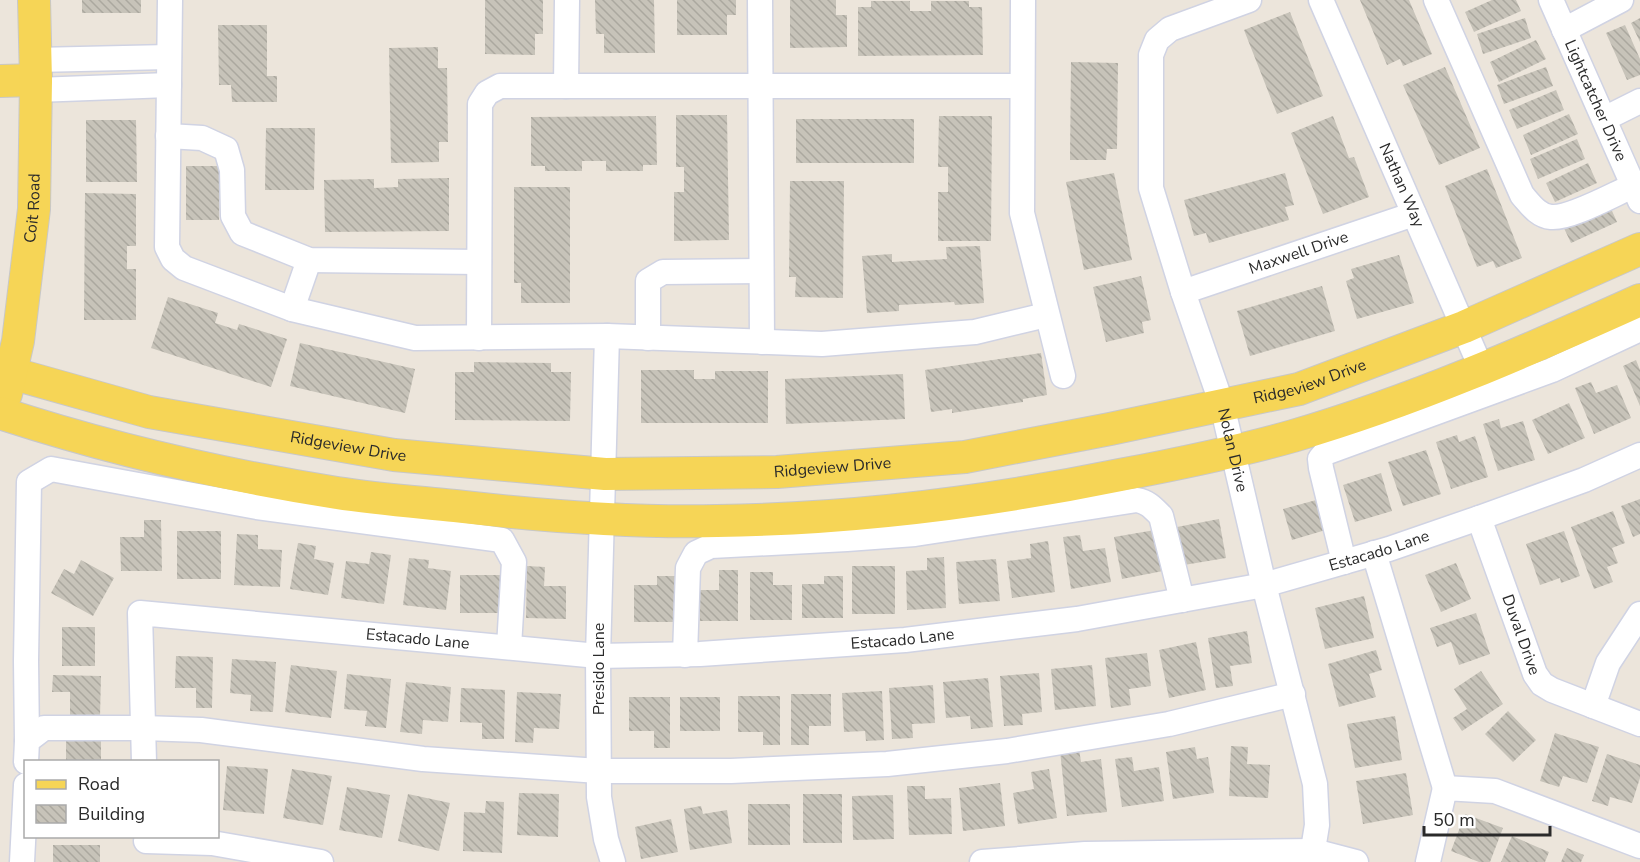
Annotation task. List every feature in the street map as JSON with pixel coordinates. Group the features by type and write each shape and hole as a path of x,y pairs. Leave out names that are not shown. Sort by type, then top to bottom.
{"main road":[{"name":"Coit Road","path":"0,413 6,372 18,341 34,209 36,77 34,0"},
{"path":"0,81 36,77"},
{"name":"Ridgeview Drive","path":"6,372 149,412 394,455 604,474 777,472 965,457 1299,389 1464,327 1640,249"},
{"path":"0,413 94,442 221,473 330,492 521,513 603,518 716,522 834,515 952,503 1078,484 1292,436 1482,370 1640,300"}],"street":[{"path":"170,0 167,247 173,259 184,268 292,309 415,338 607,336 822,344 975,333 1046,315"},
{"path":"566,86 567,0"},
{"path":"760,0 762,342"},
{"path":"1023,0 1022,213 1063,376"},
{"name":"Nolan Drive","path":"1249,0 1170,29 1157,40 1151,55 1151,188 1183,292 1222,405 1264,585 1315,784 1317,825 1312,857"},
{"name":"Nathan Way","path":"1321,0 1482,370"},
{"path":"1436,0 1522,195 1536,211 1550,218 1636,194"},
{"name":"Lightcatcher Drive","path":"1551,0 1636,194"},
{"path":"1564,30 1621,0"},
{"path":"36,77 169,57"},
{"path":"36,77 169,85"},
{"path":"479,338 480,104 487,93 500,86 1022,86"},
{"path":"1604,120 1640,102"},
{"path":"168,136 202,138 226,149 232,170 233,216 242,233 309,260 479,262"},
{"name":"Maxwell Drive","path":"1183,292 1414,214"},
{"path":"292,309 309,260"},
{"path":"648,338 648,281 663,272 761,270"},
{"path":"1344,562 1321,468 1320,459 1325,453 1552,370 1640,329"},
{"name":"Presido Lane","path":"607,336 598,656 599,797 606,840 613,862"},
{"name":"Estacado Lane","path":"143,728 140,612 598,656 685,655 905,640 1077,619 1264,585 1374,553 1479,518 1584,480 1640,455"},
{"path":"27,752 29,482 51,469 257,507 502,540 514,562 509,647"},
{"path":"685,655 688,568 696,553 711,546 915,534 1137,500 1152,506 1161,516 1182,600"},
{"name":"Duval Drive","path":"1479,518 1536,674 1542,684 1640,724"},
{"path":"1374,553 1446,788 1428,862"},
{"path":"1593,706 1608,663 1640,614"},
{"path":"27,752 44,728 143,728 201,730 423,759 599,771 731,771 876,764 1007,751 1169,724 1293,694"},
{"path":"143,728 144,760"},
{"path":"1446,788 1495,791 1640,846"},
{"path":"22,862 24,824"},
{"path":"146,847 212,843 321,862"},
{"path":"982,862 1085,854 1312,857 1356,862"}],"building":[{"path":"82,0 141,0 141,13 82,13"},
{"path":"485,0 543,0 543,34 535,34 535,55 485,54"},
{"path":"595,0 654,0 655,53 604,53 604,34 596,34"},
{"path":"677,0 736,0 736,15 727,15 727,35 677,35"},
{"path":"790,0 836,0 836,15 847,15 847,47 790,48"},
{"path":"1360,0 1409,0 1432,54 1403,66 1400,59 1387,65"},
{"path":"1492,0 1516,0 1521,11 1474,32 1465,12"},
{"path":"871,1 910,1 910,11 931,11 931,1 969,1 969,7 982,7 983,55 858,56 858,7 871,7"},
{"path":"1290,12 1323,96 1277,114 1244,30"},
{"path":"1525,18 1531,38 1483,54 1477,34"},
{"path":"1640,18 1640,42 1631,23"},
{"path":"218,25 267,25 267,76 277,76 277,102 232,102 231,85 219,85"},
{"path":"1625,25 1640,59 1640,75 1627,80 1606,33"},
{"path":"1536,40 1546,59 1499,82 1490,62"},
{"path":"438,47 438,68 447,68 448,142 439,142 439,162 391,163 389,48"},
{"path":"1071,62 1118,63 1117,149 1107,149 1106,160 1070,160"},
{"path":"1445,67 1480,148 1439,165 1403,85"},
{"path":"1546,67 1553,86 1504,104 1497,85"},
{"path":"1556,90 1564,110 1517,129 1509,110"},
{"path":"1569,114 1578,134 1531,155 1523,135"},
{"path":"676,115 727,115 729,240 674,241 674,192 684,192 684,167 676,167"},
{"path":"656,116 657,165 643,165 643,171 606,171 606,161 582,161 582,171 545,171 545,166 531,166 531,117"},
{"path":"939,116 992,116 991,241 938,241 938,192 948,192 948,167 938,167"},
{"path":"1333,116 1349,158 1354,157 1369,197 1323,214 1291,133"},
{"path":"796,119 914,119 914,163 796,163"},
{"path":"86,120 136,120 137,182 86,182"},
{"path":"266,128 315,128 314,190 265,190"},
{"path":"1577,139 1585,159 1538,179 1530,159"},
{"path":"1588,163 1597,183 1555,202 1546,183"},
{"path":"186,166 219,166 219,220 186,220"},
{"path":"1487,169 1522,258 1496,268 1493,261 1477,267 1445,186"},
{"path":"1114,173 1132,260 1084,270 1066,182"},
{"path":"1285,173 1294,205 1285,207 1289,220 1209,243 1206,233 1194,236 1184,200"},
{"path":"449,178 449,231 325,232 324,180 374,179 374,188 398,187 398,179"},
{"path":"790,181 844,181 843,298 795,297 796,277 789,277"},
{"path":"514,187 570,187 570,303 521,303 521,283 514,283"},
{"path":"85,193 136,194 136,246 127,246 127,269 136,269 136,320 84,320"},
{"path":"1608,202 1617,222 1571,243 1562,224"},
{"path":"980,246 984,303 899,305 899,311 867,313 862,256 892,254 892,262 947,259 946,247"},
{"path":"1399,255 1414,303 1357,319 1346,281 1354,278 1351,269"},
{"path":"1141,276 1151,320 1142,322 1144,333 1106,342 1093,287"},
{"path":"1322,286 1335,331 1250,356 1237,311"},
{"path":"168,297 218,313 215,323 237,330 239,324 287,339 271,387 151,348"},
{"path":"300,343 415,369 405,413 290,386"},
{"path":"1041,353 1047,395 1023,399 1023,402 952,413 952,409 931,412 925,370"},
{"path":"1636,360 1640,370 1640,406 1623,366"},
{"path":"474,362 551,363 551,372 571,372 570,421 455,420 455,372 474,372"},
{"path":"641,370 694,370 694,379 715,379 715,371 768,371 768,423 641,423"},
{"path":"903,374 905,419 786,424 785,379"},
{"path":"1591,382 1596,393 1617,385 1631,418 1594,434 1575,388"},
{"path":"1569,403 1585,438 1548,454 1532,420"},
{"path":"1499,419 1501,428 1523,421 1535,460 1498,471 1483,424"},
{"path":"1457,435 1459,442 1475,436 1488,477 1451,489 1436,442"},
{"path":"1426,450 1441,494 1403,506 1388,462"},
{"path":"1381,473 1392,511 1355,522 1343,485"},
{"path":"1320,499 1329,529 1292,540 1283,509"},
{"path":"1640,499 1640,534 1633,537 1621,506"},
{"path":"1613,511 1625,543 1612,548 1618,563 1607,567 1613,582 1594,589 1571,527"},
{"path":"1219,519 1226,558 1184,565 1177,527"},
{"path":"144,520 161,520 162,571 121,571 120,537 144,537"},
{"path":"1155,530 1163,571 1122,579 1114,537"},
{"path":"177,531 221,531 221,579 177,579"},
{"path":"1564,531 1580,576 1561,583 1560,578 1540,585 1526,544"},
{"path":"237,534 258,535 258,549 282,550 280,587 234,585"},
{"path":"1080,535 1083,551 1105,548 1111,582 1071,589 1063,537"},
{"path":"1048,541 1055,592 1012,598 1007,561 1031,558 1030,544"},
{"path":"298,543 316,546 314,559 334,563 328,595 290,589"},
{"path":"371,552 391,555 384,604 341,598 346,561 369,564"},
{"path":"944,557 946,608 907,610 906,571 927,570 927,558"},
{"path":"409,558 429,560 428,568 451,571 446,610 403,605"},
{"path":"996,559 1000,601 959,604 956,562"},
{"path":"81,560 114,578 93,616 51,593 64,569 74,574"},
{"path":"1456,563 1471,599 1441,612 1425,575"},
{"path":"527,566 545,567 544,586 566,586 566,619 526,618"},
{"path":"852,566 895,566 895,614 852,614"},
{"path":"719,570 738,570 738,621 700,621 700,590 719,590"},
{"path":"750,572 773,572 773,585 792,585 792,620 750,620"},
{"path":"460,575 500,575 500,613 460,613"},
{"path":"657,576 676,576 676,622 634,622 634,585 657,585"},
{"path":"824,576 843,576 843,618 802,618 802,584 824,584"},
{"path":"1364,596 1374,638 1325,649 1315,608"},
{"path":"1476,613 1490,654 1459,665 1451,642 1437,647 1430,628"},
{"path":"62,627 95,627 95,666 62,666"},
{"path":"1247,631 1252,663 1230,666 1233,686 1216,688 1208,638"},
{"path":"1196,642 1206,690 1169,698 1159,650"},
{"path":"1376,650 1382,670 1369,674 1376,697 1339,707 1328,664"},
{"path":"1147,653 1151,686 1129,689 1131,705 1111,708 1105,658"},
{"path":"176,656 213,657 212,708 196,708 196,688 175,688"},
{"path":"232,659 276,662 273,712 250,711 251,695 230,693"},
{"path":"291,665 337,671 331,718 285,712"},
{"path":"1092,665 1096,706 1055,710 1051,669"},
{"path":"1481,671 1503,704 1462,731 1453,718 1467,709 1454,689"},
{"path":"1039,673 1042,712 1022,714 1023,725 1004,726 1000,676"},
{"path":"347,674 391,679 386,728 365,726 367,711 344,709"},
{"path":"53,675 101,676 100,717 70,716 70,692 52,692"},
{"path":"988,678 993,727 971,729 970,716 946,718 943,682"},
{"path":"406,682 451,687 448,722 423,720 422,734 400,732"},
{"path":"933,685 935,723 912,724 913,738 892,739 889,688"},
{"path":"461,688 505,690 504,739 482,739 482,723 460,722"},
{"path":"882,691 884,740 866,741 865,731 844,732 842,693"},
{"path":"517,692 561,694 559,729 534,728 533,743 515,742"},
{"path":"791,694 831,694 831,726 809,726 809,745 791,745"},
{"path":"738,696 780,696 780,745 763,745 763,732 738,732"},
{"path":"629,697 670,697 670,748 654,748 654,731 629,731"},
{"path":"680,697 720,697 720,731 680,731"},
{"path":"1508,711 1536,740 1513,762 1485,734"},
{"path":"1395,716 1402,760 1355,768 1347,724"},
{"path":"1555,733 1599,747 1587,783 1563,776 1559,787 1540,781"},
{"path":"66,739 101,739 101,760 66,760"},
{"path":"1231,746 1248,747 1247,764 1270,765 1268,798 1229,796"},
{"path":"1195,747 1197,759 1208,757 1214,793 1173,799 1166,752"},
{"path":"1079,749 1081,762 1101,759 1107,812 1067,816 1060,751"},
{"path":"1607,754 1640,765 1640,778 1632,803 1610,797 1608,806 1592,801"},
{"path":"1132,757 1134,771 1159,767 1164,801 1122,807 1115,759"},
{"path":"227,766 268,769 264,814 223,810"},
{"path":"292,769 332,776 323,825 283,818"},
{"path":"1049,769 1057,818 1018,824 1013,793 1034,789 1031,772"},
{"path":"1406,773 1413,815 1363,824 1356,781"},
{"path":"1000,783 1005,826 963,831 959,788"},
{"path":"907,786 925,786 925,799 951,798 952,834 909,835"},
{"path":"347,787 390,795 382,838 339,830"},
{"path":"519,793 559,794 558,837 517,835"},
{"path":"408,794 450,803 439,851 398,841"},
{"path":"803,794 842,794 842,843 803,843"},
{"path":"893,795 894,839 853,840 852,796"},
{"path":"486,801 504,802 502,853 463,851 464,812 485,813"},
{"path":"748,804 790,804 790,845 748,845"},
{"path":"701,806 703,814 727,810 732,843 690,850 684,809"},
{"path":"1465,814 1503,828 1490,862 1479,862 1451,851"},
{"path":"671,819 678,852 641,859 635,827"},
{"path":"1512,836 1549,852 1545,862 1501,862"},
{"path":"53,845 100,845 100,862 53,862"},
{"path":"1567,848 1584,855 1581,862 1561,862"}]}
